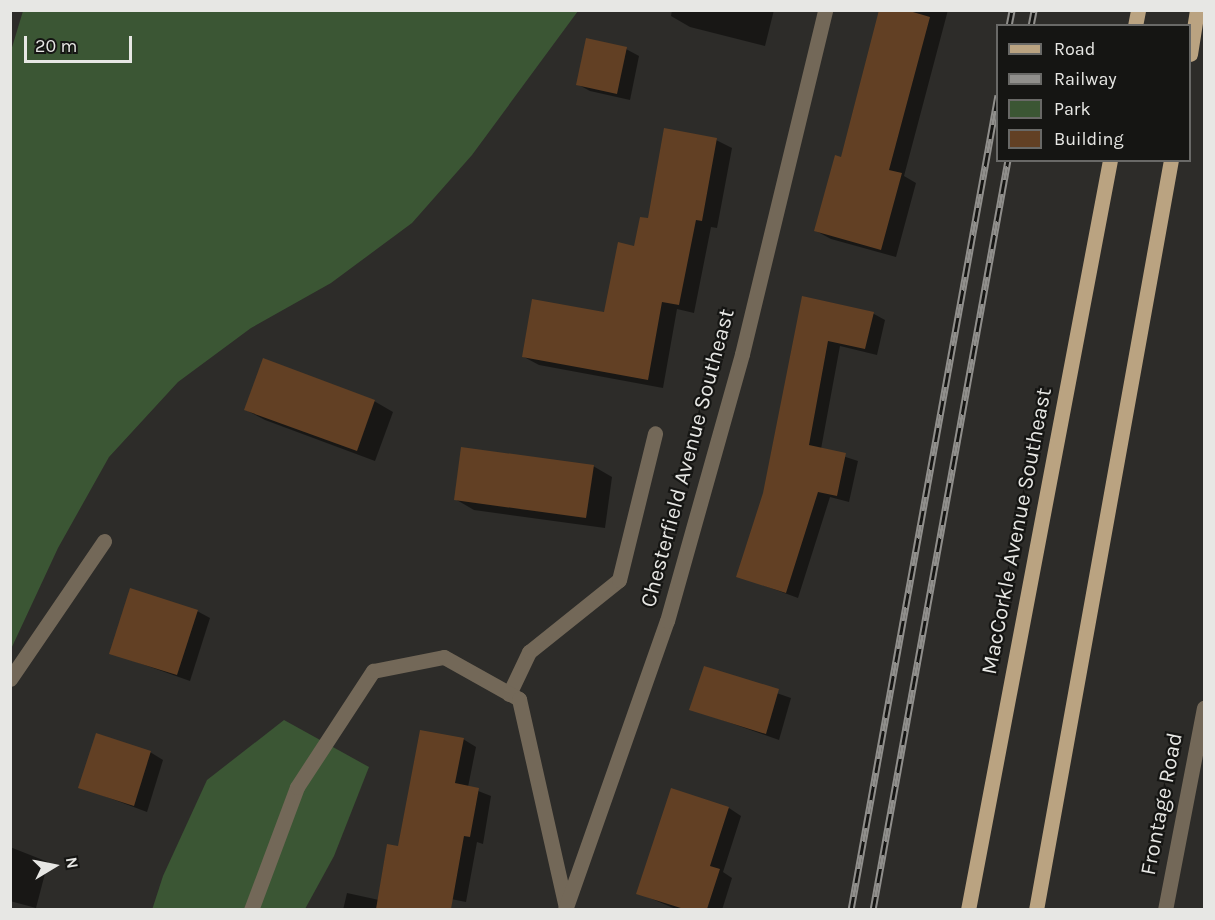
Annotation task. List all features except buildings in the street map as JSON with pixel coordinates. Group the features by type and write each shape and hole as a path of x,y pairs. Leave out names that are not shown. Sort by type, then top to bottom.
{"main road":[{"path":"1191,48 1197,10"},
{"name":"MacCorkle Avenue Southeast","path":"968,909 1110,162"},
{"path":"1036,909 1170,162"}],"street":[{"name":"Chesterfield Avenue Southeast","path":"566,908 667,621 742,354 825,10"},
{"path":"509,694 529,652 620,580 655,433"},
{"path":"10,679 104,541"},
{"path":"251,909 297,787 373,671 444,657 519,699 566,908"},
{"name":"Frontage Road","path":"1165,909 1204,708"}],"green space":[{"path":"23,11 578,11 472,155 412,223 331,283 251,328 178,382 109,457 58,548 11,649 10,54"},
{"path":"284,720 369,767 334,856 305,909 152,910 163,876 207,780"}],"railway":[{"path":"1009,24 1012,10"},
{"path":"1031,24 1034,10"},
{"path":"851,910 996,106"},
{"path":"873,910 1008,162"}]}
